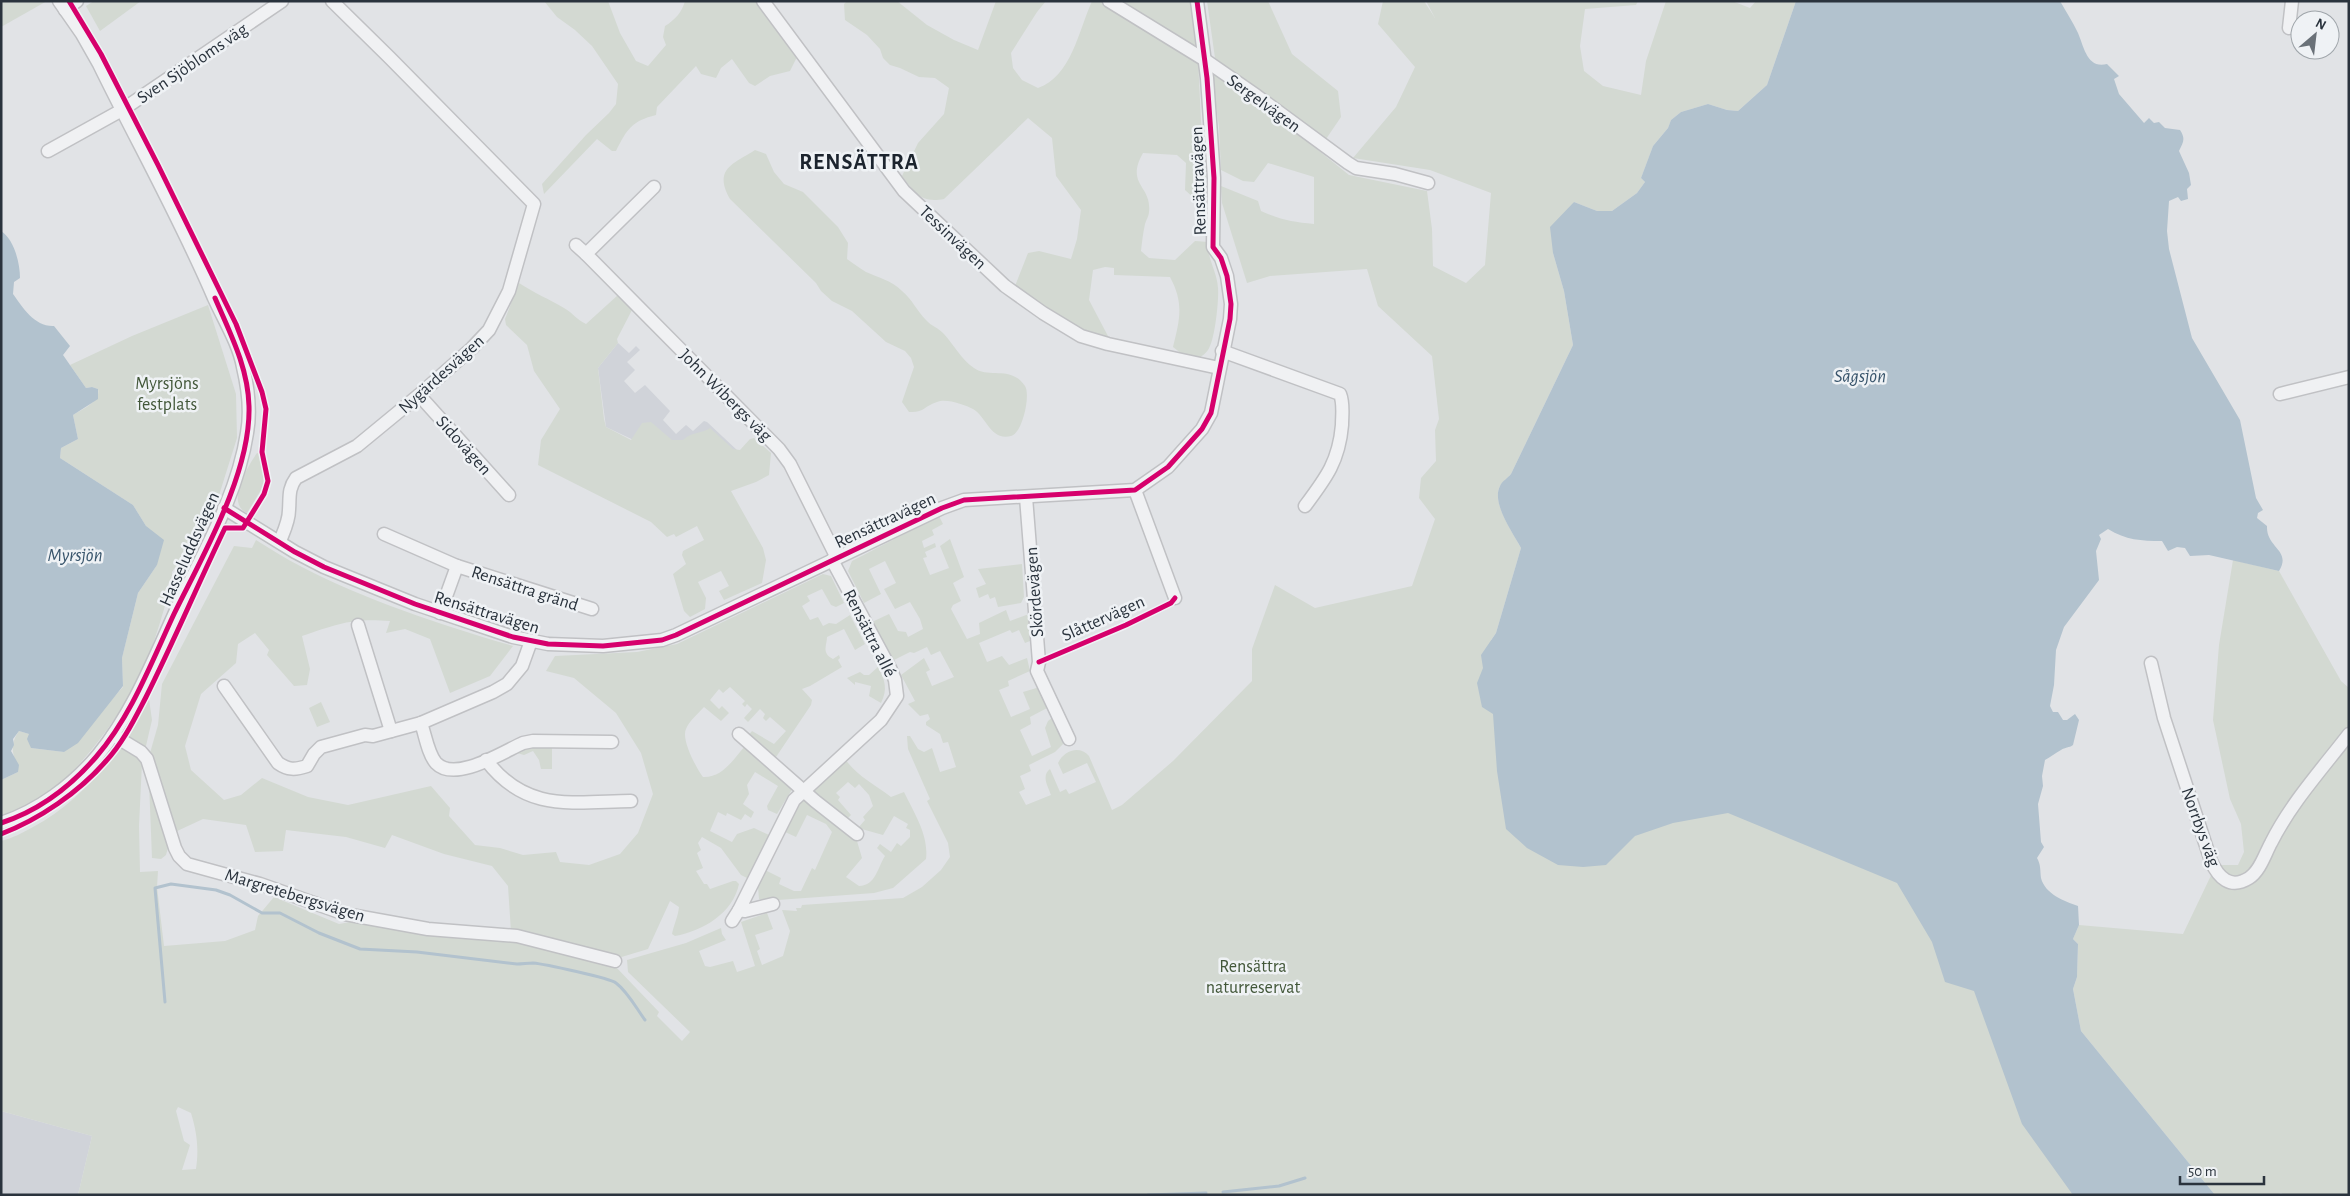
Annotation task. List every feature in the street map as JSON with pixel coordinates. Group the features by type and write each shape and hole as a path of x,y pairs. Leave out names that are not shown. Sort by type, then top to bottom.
{"street":[{"path":"62,5 77,1"},
{"name":"Sven Sjöbloms väg","path":"48,151 122,110 282,1"},
{"name":"Nygärdesvägen","path":"280,542 290,509 288,495 296,478 357,446 419,395 472,348 489,330 508,291 534,204 389,56 332,1"},
{"name":"Tessinvägen","path":"763,1 904,191 1005,286 1043,313 1081,336 1108,344 1219,368"},
{"name":"Sergelvägen","path":"1109,1 1205,60 1356,168 1395,174 1428,183"},
{"name":"Rensättravägen","path":"224,508 295,552 324,567 440,613 531,641 570,646 595,646 662,640 942,508 964,500 1135,490 1168,467 1202,429 1211,413 1232,304 1227,276 1221,258 1213,246 1214,178 1205,60 1197,1"},
{"path":"2289,28 2292,1"},
{"name":"Hasseluddsvägen","path":"1,823 33,809 67,785 96,757 113,735 144,681 224,508 241,462 248,432 249,405 243,365 194,252 99,64 62,5"},
{"path":"586,254 654,187"},
{"name":"John Wibergs väg","path":"576,244 779,449 790,464 835,559"},
{"path":"1222,351 1340,394 1343,403 1342,421 1336,458 1327,476 1305,506"},
{"path":"2280,394 2349,377"},
{"name":"Sidovägen","path":"419,395 509,494"},
{"path":"1135,490 1175,598"},
{"name":"Skördevägen","path":"1026,497 1039,662 1038,671 1070,739"},
{"name":"Rensättra gränd","path":"384,534 458,566 592,610"},
{"name":"Rensättra allé","path":"773,904 745,911 736,916 794,800 881,720 897,696 895,680 890,668 835,559"},
{"name":"Rensättra gränd","path":"440,613 458,566"},
{"path":"358,625 391,731"},
{"path":"224,686 278,763 288,769 307,766 321,747 365,735 373,736 422,723 493,692 507,684 522,666 531,641"},
{"name":"Norrbys väg","path":"2151,663 2164,718 2211,861 2220,878 2230,882 2239,882 2254,874 2280,825 2349,734"},
{"path":"422,723 436,762 443,768 452,770 465,769 523,743 533,741 612,742"},
{"path":"739,734 856,834"},
{"name":"Margretebergsvägen","path":"113,735 141,752 146,759 175,848 182,860 187,864 260,884 345,914 428,929 517,936 615,962"},
{"path":"486,760 496,773 526,794 539,800 556,803 631,801"}],"shaded area":[{"path":"618,343 629,353 636,346 640,350 627,362 635,370 624,381 635,393 645,385 670,411 663,420 676,434 686,425 693,431 704,421 738,451 642,444 606,427 598,368"},
{"path":"1,1111 92,1136 78,1195 1,1195"}],"green space":[{"path":"1,1 47,1 1,27"},
{"path":"94,1 141,1 100,31 86,6"},
{"path":"544,1 608,1 620,33 636,61 648,66 666,45 663,37 665,26 678,15 685,1 758,1 798,55 790,71 770,76 755,86 749,83 732,59 721,68 716,78 701,74 696,66 657,107 656,115 641,120 631,127 616,151 612,151 597,139 544,194 542,184 616,104 618,84 592,46 557,17"},
{"path":"847,1 897,1 927,25 954,40 978,50 996,1 1046,1 1011,53 1013,68 1022,80 1038,88 1059,74 1066,63 1092,1 1104,1 1198,59 1206,174 1205,187 1196,200 1185,190 1186,163 1177,155 1143,153 1137,172 1138,179 1149,203 1149,213 1145,224 1141,251 1149,258 1175,260 1195,241 1208,242 1218,294 1215,329 1208,350 1199,358 1182,354 1173,347 1179,319 1179,303 1170,277 1114,275 1114,268 1105,267 1093,270 1089,300 1109,338 1071,323 1015,286 1028,253 1039,251 1071,259 1077,239 1081,210 1056,176 1052,138 1028,118 944,199 930,200 915,192 902,176 918,143 944,114 949,88 935,78 919,77 890,65 883,58 880,49 867,35 845,20 844,4"},
{"path":"1116,1 1192,1 1199,54"},
{"path":"1207,1 1268,1 1292,54 1338,91 1341,117 1324,142 1215,58"},
{"name":"Rensättra naturreservat","path":"1383,1 1424,1 1435,18 1426,1 1638,1 1636,5 1585,9 1580,46 1584,71 1603,86 1641,95 1646,61 1666,1 1732,1 1750,8 1756,1 1796,1 1767,85 1738,111 1727,110 1708,104 1681,112 1671,120 1668,128 1653,146 1641,178 1645,182 1637,193 1612,211 1597,211 1574,202 1553,253 1564,291 1573,345 1511,474 1501,484 1498,493 1498,500 1504,517 1521,548 1496,633 1491,640 1874,678 2131,1195 78,1195 92,1136 1,1111 1,841 21,833 52,816 85,788 114,755 149,699 152,720 142,763 139,826 140,872 158,871 157,887 164,946 225,941 255,930 258,916 274,897 339,924 356,921 518,941 614,965 659,1012 657,1016 682,1041 690,1032 628,972 627,960 686,943 721,928 726,940 699,951 705,966 710,967 733,961 737,972 755,966 741,922 767,913 773,929 755,935 760,949 757,951 762,965 783,956 790,931 782,910 797,911 796,908 801,908 802,905 903,898 922,887 941,870 950,857 948,843 927,801 930,799 908,749 907,736 910,736 918,749 924,752 932,748 940,772 956,767 948,742 943,743 940,734 926,725 926,722 930,719 928,714 920,716 908,704 915,701 901,675 924,658 930,670 926,672 932,686 954,677 940,651 931,655 927,647 914,653 910,652 892,661 872,622 889,614 898,631 906,632 908,637 923,629 920,619 910,602 895,609 884,589 896,583 885,561 869,569 881,594 864,603 848,571 852,561 939,516 943,524 932,530 934,535 922,541 924,548 935,543 936,547 925,552 927,557 923,558 930,575 949,568 940,546 950,539 964,577 953,583 961,601 953,605 951,609 967,639 980,634 979,623 1006,610 1010,621 1029,614 1030,641 1025,643 1019,630 1012,633 1010,630 979,643 987,662 1002,656 1009,665 1027,658 1030,671 1008,681 1009,686 999,690 1011,717 1030,709 1023,692 1040,687 1049,707 1030,717 1031,724 1020,730 1032,756 1051,747 1045,728 1048,721 1053,717 1065,742 1055,752 1029,765 1031,771 1020,776 1025,789 1019,792 1026,805 1051,795 1046,778 1047,772 1050,769 1060,792 1066,789 1069,794 1096,782 1087,763 1063,774 1058,763 1068,752 1077,750 1089,756 1112,810 1122,805 1173,761 1252,681 1252,649 1275,585 1315,608 1412,586 1435,519 1419,498 1421,478 1436,461 1435,430 1439,419 1432,356 1378,306 1367,269 1270,276 1247,283 1222,203 1221,186 1258,201 1261,211 1268,214 1287,220 1314,224 1314,177 1268,163 1254,182 1243,181 1221,170 1219,127 1211,70 1266,108 1349,175 1427,191 1432,229 1433,266 1466,283 1485,265 1491,193 1430,170 1353,158 1396,107 1415,67 1378,24","holes":["178,1107 191,1113 197,1141 196,1169 182,1170 190,1145 184,1141 176,1111"]},
{"path":"755,150 766,154 774,172 784,184 803,192 838,227 848,243 847,259 866,272 898,287 926,320 948,338 961,356 974,368 980,371 1013,376 1025,386 1027,391 1026,405 1022,422 1015,434 1004,437 998,435 993,432 973,409 950,401 941,401 921,410 909,412 902,402 914,367 911,358 905,351 886,342 852,311 832,301 730,199 725,189 724,181 728,168"},
{"path":"519,283 564,308 586,324 618,295 632,310 617,339 618,343 598,368 606,427 631,440 642,423 651,422 672,440 683,440 710,428 733,449 740,450 750,439 754,438 771,453 769,475 731,491 763,548 766,560 762,583 724,600 719,591 729,586 721,571 698,582 706,598 705,609 690,617 684,611 673,574 686,564 682,555 683,551 704,540 697,526 676,537 674,534 667,537 651,522 538,465 541,440 560,409 534,371 527,345 506,325 505,319"},
{"name":"Myrsjöns festplats","path":"208,305 236,394 237,438 215,508 172,572 172,577 164,593 168,596 156,635 142,672 125,704 87,755 59,784 46,794 19,809 1,816 1,780 18,772 13,746 19,731 29,734 31,748 64,752 123,687 122,658 138,593 157,565 146,526 133,505 60,458 61,448 78,439 73,415 90,405 97,398 98,394 98,389 86,388 70,365 132,336"},
{"path":"257,453 261,454 264,485 247,513 241,508 238,501 238,493 244,475"},
{"path":"256,540 296,564 353,591 432,621 513,646 490,676 450,693 430,639 405,629 386,633 390,621 355,621 302,636 310,669 307,685 294,686 267,655 269,650 255,633 238,644 236,663 201,694 185,746 191,770 224,800 241,795 262,778 308,797 348,805 431,786 450,808 449,816 475,845 500,848 523,855 556,852 560,862 589,865 620,854 638,833 653,794 641,753 616,713 574,678 546,671 555,656 637,652 677,644 823,574 831,576 844,603 836,607 831,605 822,589 807,596 810,601 802,606 810,620 818,617 823,626 829,623 836,624 850,615 865,644 855,650 844,629 827,637 827,654 833,659 839,655 840,658 838,660 842,667 802,689 812,700 811,705 774,760 748,736 752,731 774,744 786,731 770,717 766,721 763,718 765,714 760,709 748,722 744,718 752,709 747,704 745,707 742,704 745,701 730,687 723,693 719,689 710,700 719,709 722,706 729,713 721,721 704,707 687,726 685,734 687,746 703,777 716,775 745,746 792,788 777,814 768,810 767,806 778,786 755,772 747,785 749,794 743,804 754,812 751,818 745,814 741,820 727,813 726,816 718,812 710,831 732,842 737,834 754,828 769,835 749,879 741,875 721,848 702,837 698,843 701,850 697,853 703,868 696,871 704,884 707,884 710,889 733,881 739,884 736,894 723,912 696,930 675,936 672,934 679,907 670,901 648,949 615,959 511,932 508,886 492,866 444,854 392,835 385,848 346,837 286,830 283,851 255,852 246,825 203,819 175,832 150,753 158,725 162,684 234,546 252,548"},
{"path":"2233,560 2279,571 2341,681 2349,688 2349,1195 2284,1195 2281,1193 2275,1195 2215,1195 2081,1031 2073,989 2077,977 2078,944 2073,939 2079,925 2183,934 2216,865 2238,865 2244,852 2241,824 2230,799 2213,720 2219,645"},
{"path":"1022,564 1024,597 1021,603 998,607 995,597 990,599 988,594 979,598 976,588 986,584 978,569"},
{"path":"878,667 885,685 881,703 869,696 871,686 855,682 855,685 847,678 860,672 864,675 869,675"},
{"path":"321,702 330,722 317,727 309,708"},
{"path":"533,746 552,746 552,769 541,769 539,760 533,751 524,755 517,753 511,755"},
{"path":"845,759 860,775 891,797 904,792 923,833 926,859 893,888 874,893 764,901 759,899 758,887 765,870 781,878 779,884 794,891 801,891 812,868 815,870 832,832 826,824 807,815 796,837 783,831 793,810 803,799 857,841 862,858 846,877 859,886 869,883 876,875 885,856 877,848 880,844 891,852 897,843 901,846 910,837 910,830 906,828 908,824 894,816 883,835 858,828 865,820 863,817 873,806 869,795 859,784 855,788 848,782 836,793 840,797 838,800 851,815 847,819 814,792 814,788"},
{"path":"149,782 170,840 166,855 161,859 152,858"}],"water":[{"name":"Sågsjön","path":"1796,1 2060,1 2076,29 2087,56 2100,65 2107,64 2119,76 2114,79 2119,94 2144,123 2149,118 2154,123 2159,122 2165,128 2180,130 2183,136 2183,143 2179,151 2189,173 2191,185 2187,189 2188,199 2181,201 2178,197 2169,201 2167,231 2169,249 2192,338 2240,420 2256,498 2263,510 2258,513 2257,518 2267,526 2270,539 2281,553 2282,564 2279,571 2209,555 2190,556 2185,548 2177,547 2168,551 2162,541 2134,539 2121,536 2108,529 2099,535 2101,539 2096,551 2099,580 2064,627 2056,650 2054,685 2050,706 2053,712 2058,712 2063,720 2067,720 2075,714 2079,720 2073,745 2062,749 2045,760 2042,776 2043,786 2038,804 2041,842 2044,847 2037,858 2040,865 2041,878 2046,888 2056,896 2078,906 2079,925 2073,939 2078,944 2077,977 2073,989 2081,1031 2215,1195 2073,1195 2022,1124 1974,991 1945,982 1932,942 1897,883 1728,813 1673,823 1635,836 1606,865 1583,867 1558,865 1527,848 1506,829 1497,771 1493,714 1482,707 1477,683 1483,668 1481,655 1496,633 1521,548 1504,518 1498,501 1498,493 1501,484 1511,474 1573,345 1564,291 1553,253 1550,227 1574,202 1597,211 1612,211 1637,193 1645,182 1641,178 1653,146 1668,128 1671,120 1681,112 1708,104 1727,110 1738,111 1767,85"},
{"name":"Myrsjön","path":"1,231 13,245 19,265 20,278 14,282 13,294 25,311 35,320 54,326 70,346 63,355 86,388 98,389 98,399 73,415 78,439 61,448 60,458 133,505 146,526 164,540 157,565 138,593 122,658 123,686 78,743 64,752 31,748 27,739 29,734 19,731 13,739 14,745 11,751 19,765 18,772 1,780"}],"waterway":[{"path":"165,1002 155,888 171,884 216,890 230,895 262,913 280,913 319,933 360,949 417,952 517,964 533,963 602,978 616,983 628,995 645,1020"},
{"path":"1223,1192 1279,1186 1305,1178"},
{"path":"1148,1195 1206,1193"}],"cycle path":[{"path":"1,834 30,821 58,804 84,783 112,754 146,697 225,528 243,528 264,494 268,481 262,452 266,409 262,392 236,324 101,54 69,1"},
{"path":"224,508 295,552 324,567 415,604 513,637 548,644 603,646 662,640 676,635 942,508 964,500 1135,490 1168,467 1202,429 1211,413 1230,319 1231,304 1227,276 1221,258 1213,247 1214,178 1207,78 1197,1"},
{"path":"1,823 28,812 65,787 86,768 109,741 140,688 223,513 234,486 242,458 248,432 249,406 242,364 215,298"},
{"name":"Slåttervägen","path":"1039,662 1126,625 1171,603 1175,598"}],"district":[{"name":"RENSÄTTRA","path":"859,161"}]}
